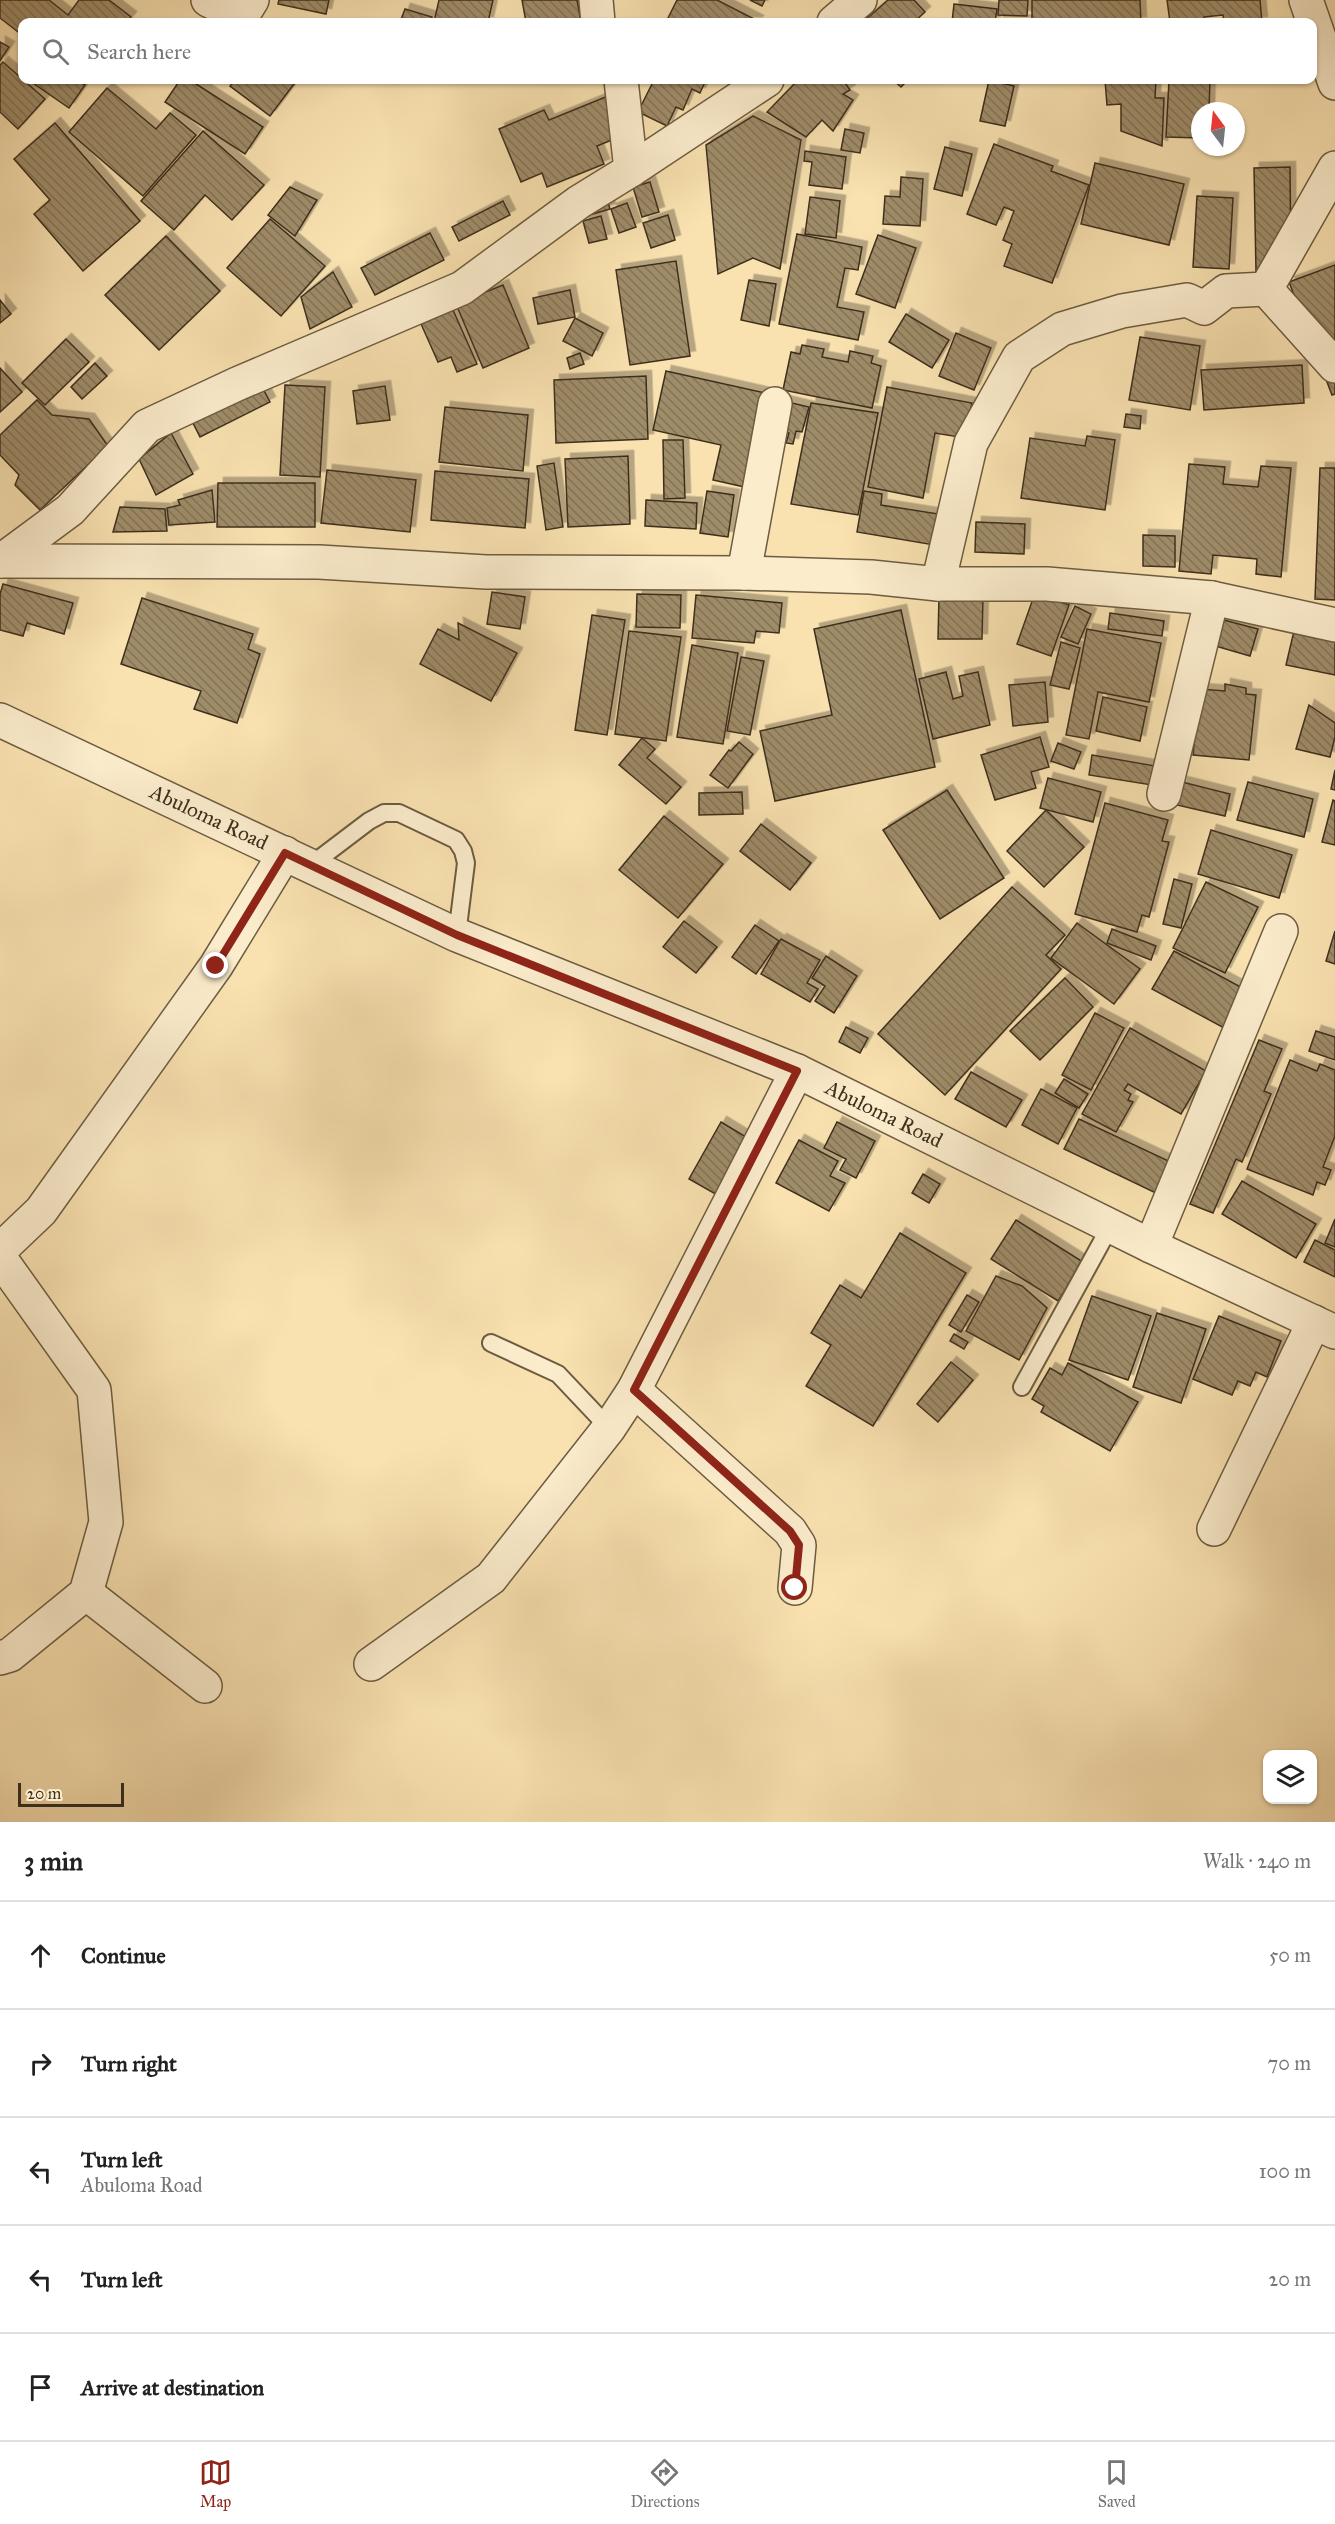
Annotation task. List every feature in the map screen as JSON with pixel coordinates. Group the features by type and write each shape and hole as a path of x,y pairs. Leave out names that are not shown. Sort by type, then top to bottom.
{"street":[{"path":"208,0 243,16 252,0"},
{"path":"596,0 598,18"},
{"path":"839,18 860,0"},
{"path":"1306,0 1312,18"},
{"path":"1317,31 1335,83"},
{"path":"621,84 631,170"},
{"path":"0,561 70,510 147,426 237,384 462,288 579,202 761,84"},
{"path":"1266,289 1335,168"},
{"path":"1266,289 1335,366"},
{"path":"938,584 970,443 1019,357 1062,329 1122,311 1187,300 1204,308 1226,291 1266,289"},
{"path":"744,573 775,404"},
{"path":"0,561 319,562 475,571 744,573 871,577 938,584 1047,584 1212,598 1335,625"},
{"path":"1164,794 1212,598"},
{"name":"Abuloma Road","path":"0,720 457,935 797,1071 1151,1246 1325,1327"},
{"path":"0,1250 41,1211 216,966 298,859"},
{"path":"1151,1246 1281,932"},
{"path":"371,1664 491,1578 609,1428 634,1390 797,1071"},
{"path":"0,1258 94,1390 105,1522 86,1593 10,1655 0,1658"},
{"path":"1214,1529 1325,1327"},
{"path":"634,1390 790,1531 799,1545 795,1588"},
{"path":"86,1593 205,1686"}],"lane":[{"path":"298,859 384,813 399,813 456,840 463,850 466,863 457,935"},
{"path":"1022,1387 1111,1225"},
{"path":"491,1343 558,1374 609,1428"}],"building":[{"path":"0,0 49,0 68,15 79,0 109,0 131,17 18,18 18,32 0,18"},
{"path":"279,0 329,0 326,14 278,4"},
{"path":"439,0 493,0 489,18 435,18"},
{"path":"522,0 577,0 580,18 525,18"},
{"path":"677,0 717,0 752,18 668,18"},
{"path":"750,0 765,0 762,6"},
{"path":"888,0 914,0 925,12 918,18 868,18"},
{"path":"999,0 1028,0 1027,16 998,15"},
{"path":"1032,0 1140,0 1141,18 1032,18"},
{"path":"1167,0 1260,0 1262,18 1223,18 1223,15 1204,18 1169,18"},
{"path":"954,4 997,9 996,18 952,18"},
{"path":"405,9 432,17 432,18 402,18"},
{"path":"0,42 9,47 0,61"},
{"path":"3,62 18,75 18,84 28,84 45,99 18,129 0,112 0,65"},
{"path":"34,84 85,85 69,108"},
{"path":"177,84 196,84 263,127 245,154 165,102"},
{"path":"232,84 294,84 270,116 230,86"},
{"path":"652,84 704,84 700,93 692,89 683,110 676,107 667,126 638,112"},
{"path":"794,84 846,84 850,90 843,94 853,100 833,131 822,120 806,137 767,112"},
{"path":"988,84 1014,86 1005,126 980,121"},
{"path":"1105,84 1156,84 1155,98 1164,98 1162,146 1121,131 1121,104 1107,105"},
{"path":"1169,84 1210,84 1209,102 1191,102 1191,138 1166,137"},
{"path":"107,88 156,129 170,113 196,135 143,196 69,132"},
{"path":"608,96 624,135 597,146 604,164 547,187 542,173 521,182 499,129 544,110 549,120"},
{"path":"753,116 801,140 780,269 753,258 718,274 706,145"},
{"path":"55,123 140,221 83,271 34,214 50,200 14,159"},
{"path":"845,129 864,133 860,153 841,150"},
{"path":"203,131 264,185 232,220 205,195 174,230 141,201"},
{"path":"994,144 1053,166 1051,171 1089,185 1052,283 1004,266 1012,244 1003,240 1014,211 1004,207 996,225 967,214"},
{"path":"945,147 972,154 962,196 934,189"},
{"path":"805,151 846,157 842,189 809,185 812,162 804,161"},
{"path":"1095,163 1184,184 1169,245 1081,224"},
{"path":"1290,167 1291,271 1256,272 1254,168"},
{"path":"901,177 923,179 920,226 883,224 885,196 900,197"},
{"path":"650,182 659,212 642,217 633,187"},
{"path":"290,187 317,200 295,236 268,215"},
{"path":"606,196 610,209 593,214 589,201"},
{"path":"1197,196 1233,198 1229,269 1193,267"},
{"path":"810,197 840,201 836,238 805,234"},
{"path":"503,201 510,215 459,241 452,227"},
{"path":"627,203 636,227 619,233 611,209"},
{"path":"668,215 675,240 651,248 643,223"},
{"path":"601,216 607,239 589,243 583,221"},
{"path":"270,219 325,266 281,316 227,268"},
{"path":"430,233 444,260 375,295 361,268"},
{"path":"797,234 862,247 858,270 845,268 837,307 864,312 858,340 779,324"},
{"path":"878,235 916,248 895,308 856,294"},
{"path":"166,236 220,291 159,350 105,295"},
{"path":"676,261 690,356 630,365 616,270"},
{"path":"1335,265 1335,394 1332,395 1289,282"},
{"path":"333,272 352,307 310,329 301,297"},
{"path":"749,280 776,284 769,326 741,320"},
{"path":"503,285 529,348 483,368 456,304"},
{"path":"570,290 575,317 538,324 533,298"},
{"path":"0,300 11,314 0,323"},
{"path":"453,310 477,364 457,372 451,357 438,362 421,324"},
{"path":"906,314 949,340 932,368 889,342"},
{"path":"575,318 603,333 592,356 563,341"},
{"path":"956,333 991,348 974,390 939,376"},
{"path":"1140,337 1200,346 1190,410 1129,400"},
{"path":"66,339 89,362 45,405 22,383"},
{"path":"802,345 824,349 822,357 848,362 850,351 873,356 871,363 881,366 872,408 783,390 791,352 800,354"},
{"path":"580,353 584,364 570,369 567,358"},
{"path":"95,363 107,376 82,399 71,387"},
{"path":"1302,365 1304,403 1204,410 1201,370"},
{"path":"0,368 22,392 0,412"},
{"path":"666,371 770,394 749,488 713,480 721,445 653,430"},
{"path":"646,376 648,439 556,443 554,380"},
{"path":"261,385 270,402 200,437 191,419"},
{"path":"285,385 325,387 320,477 280,475"},
{"path":"385,386 390,420 357,424 353,391"},
{"path":"887,387 972,403 965,438 935,433 923,498 868,487"},
{"path":"37,400 52,415 89,419 108,446 40,510 15,485 19,475 0,455 0,435"},
{"path":"779,400 809,407 802,432 796,431 793,444 786,443 789,433 772,429"},
{"path":"811,403 878,413 858,515 791,504"},
{"path":"445,407 528,415 523,471 439,462"},
{"path":"1126,414 1141,416 1140,429 1124,427"},
{"path":"171,433 193,474 156,495 139,459"},
{"path":"1087,436 1115,440 1105,510 1021,498 1030,438 1085,446"},
{"path":"663,440 683,440 685,498 664,499"},
{"path":"628,456 630,524 568,527 565,459"},
{"path":"554,463 563,527 546,530 537,466"},
{"path":"1189,464 1225,467 1223,484 1258,487 1261,466 1291,468 1281,577 1256,574 1257,559 1213,555 1211,574 1179,571"},
{"path":"1320,468 1335,468 1335,600 1315,599"},
{"path":"327,470 416,480 410,532 321,523"},
{"path":"435,471 529,479 525,528 431,520"},
{"path":"218,483 315,483 315,527 217,527"},
{"path":"212,490 215,522 169,525 167,508 180,505 178,500"},
{"path":"707,491 734,495 728,537 700,533"},
{"path":"864,491 882,494 881,505 945,515 940,546 857,532"},
{"path":"646,500 697,503 696,529 645,526"},
{"path":"120,507 165,509 167,531 113,532"},
{"path":"976,522 1025,524 1024,554 975,552"},
{"path":"1143,535 1175,536 1175,567 1143,566"},
{"path":"3,584 73,603 64,634 27,623 23,636 0,630 0,594"},
{"path":"492,592 525,597 520,629 487,624"},
{"path":"1035,593 1069,605 1051,656 1017,644"},
{"path":"637,594 681,595 680,628 636,627"},
{"path":"696,595 782,603 779,633 756,631 754,643 692,638"},
{"path":"939,597 983,598 982,639 938,639"},
{"path":"142,598 253,634 248,649 260,654 237,723 194,709 201,691 121,664"},
{"path":"1075,606 1091,614 1078,644 1061,637"},
{"path":"901,610 935,767 775,801 760,731 832,715 814,629"},
{"path":"1110,613 1164,621 1162,636 1108,629"},
{"path":"592,615 625,620 607,735 575,730"},
{"path":"1220,619 1258,629 1250,656 1212,645"},
{"path":"458,623 517,653 491,701 420,664 438,629 459,640"},
{"path":"1087,629 1161,643 1149,702 1098,692 1089,739 1066,735"},
{"path":"629,631 681,637 666,741 615,734"},
{"path":"1294,631 1335,632 1335,675 1286,665"},
{"path":"1061,642 1080,648 1069,689 1050,685"},
{"path":"692,645 738,653 723,744 677,737"},
{"path":"741,657 764,661 750,735 727,731"},
{"path":"946,672 953,699 963,696 959,676 978,672 990,725 933,739 919,679"},
{"path":"1045,682 1048,722 1013,726 1009,685"},
{"path":"1225,684 1246,688 1246,694 1256,695 1249,760 1193,755 1200,689 1225,691"},
{"path":"1103,697 1147,707 1140,741 1096,731"},
{"path":"1309,705 1335,723 1335,737 1330,757 1296,749"},
{"path":"1040,737 1049,767 1031,772 1036,788 995,800 981,755"},
{"path":"642,738 655,749 647,758 681,787 666,804 619,765"},
{"path":"739,742 753,754 728,788 710,775 729,750 731,751"},
{"path":"1058,743 1081,752 1074,769 1051,761"},
{"path":"1092,755 1161,767 1158,786 1089,775"},
{"path":"1335,770 1335,790 1331,789"},
{"path":"1048,778 1101,792 1093,822 1040,808"},
{"path":"1182,782 1230,794 1225,816 1177,805"},
{"path":"1248,782 1313,799 1304,837 1237,820"},
{"path":"947,790 1004,878 940,919 883,830"},
{"path":"742,792 743,814 699,815 699,793"},
{"path":"1333,800 1335,801 1335,845 1322,842"},
{"path":"1105,803 1168,820 1162,841 1169,842 1149,917 1142,915 1137,932 1075,914"},
{"path":"1046,810 1084,847 1044,887 1007,851"},
{"path":"664,816 723,864 678,918 619,870"},
{"path":"761,824 811,863 790,890 740,851"},
{"path":"1211,830 1292,855 1279,898 1198,874"},
{"path":"1174,879 1192,884 1181,928 1163,924"},
{"path":"1206,882 1258,907 1225,973 1173,948"},
{"path":"1012,887 1065,935 1046,955 1061,969 945,1095 878,1034"},
{"path":"684,921 717,947 696,973 663,947"},
{"path":"1077,923 1140,969 1114,1004 1051,958"},
{"path":"755,925 779,941 756,974 732,957"},
{"path":"1112,929 1156,946 1151,960 1107,943"},
{"path":"1335,931 1335,964 1326,961"},
{"path":"781,939 820,960 807,983 818,989 810,1002 761,974"},
{"path":"1174,951 1248,991 1226,1029 1152,989"},
{"path":"826,956 857,976 834,1013 815,1001 825,986 812,978"},
{"path":"1065,978 1093,1007 1040,1060 1010,1031"},
{"path":"1095,1013 1124,1028 1091,1090 1062,1075"},
{"path":"846,1027 868,1038 860,1053 839,1042"},
{"path":"1130,1028 1206,1071 1181,1114 1128,1084 1124,1090 1131,1094 1128,1100 1133,1102 1116,1132 1082,1114"},
{"path":"1316,1031 1335,1037 1335,1060 1309,1051"},
{"path":"1259,1040 1282,1049 1264,1091 1271,1094 1242,1162 1236,1159 1213,1213 1190,1204"},
{"path":"1290,1060 1317,1071 1320,1064 1335,1070 1335,1136 1323,1167 1331,1170 1325,1185 1317,1182 1313,1195 1247,1169"},
{"path":"971,1072 1022,1100 1006,1127 955,1099"},
{"path":"1064,1079 1088,1094 1079,1108 1055,1093"},
{"path":"1041,1089 1077,1108 1058,1144 1022,1125"},
{"path":"1079,1119 1175,1164 1160,1195 1064,1149"},
{"path":"721,1122 751,1140 719,1196 689,1179"},
{"path":"837,1122 875,1141 856,1178 840,1170 846,1159 824,1148"},
{"path":"799,1140 838,1161 830,1176 845,1183 829,1211 776,1183"},
{"path":"923,1174 940,1184 929,1203 912,1193"},
{"path":"1242,1181 1316,1224 1296,1258 1222,1214"},
{"path":"1335,1219 1335,1247 1325,1243"},
{"path":"1016,1220 1083,1262 1058,1301 991,1259"},
{"path":"900,1233 966,1273 873,1426 806,1386 831,1345 811,1333 840,1285 861,1298"},
{"path":"1315,1240 1335,1250 1335,1277 1304,1262"},
{"path":"996,1276 1022,1286 1047,1308 1019,1360 966,1331"},
{"path":"967,1295 979,1302 961,1332 949,1325"},
{"path":"1092,1296 1151,1316 1128,1380 1069,1360"},
{"path":"1157,1313 1206,1329 1181,1403 1133,1387"},
{"path":"1219,1316 1281,1341 1267,1377 1256,1372 1250,1386 1238,1381 1232,1395 1193,1379"},
{"path":"954,1334 968,1342 964,1349 950,1341"},
{"path":"951,1362 973,1380 938,1422 917,1404"},
{"path":"1068,1363 1138,1402 1110,1451 1041,1412 1044,1406 1032,1399 1050,1368 1062,1375"}],"route":[{"path":"216,966 285,853 457,935 797,1071 634,1390 790,1531 799,1545 795,1588"}]}
